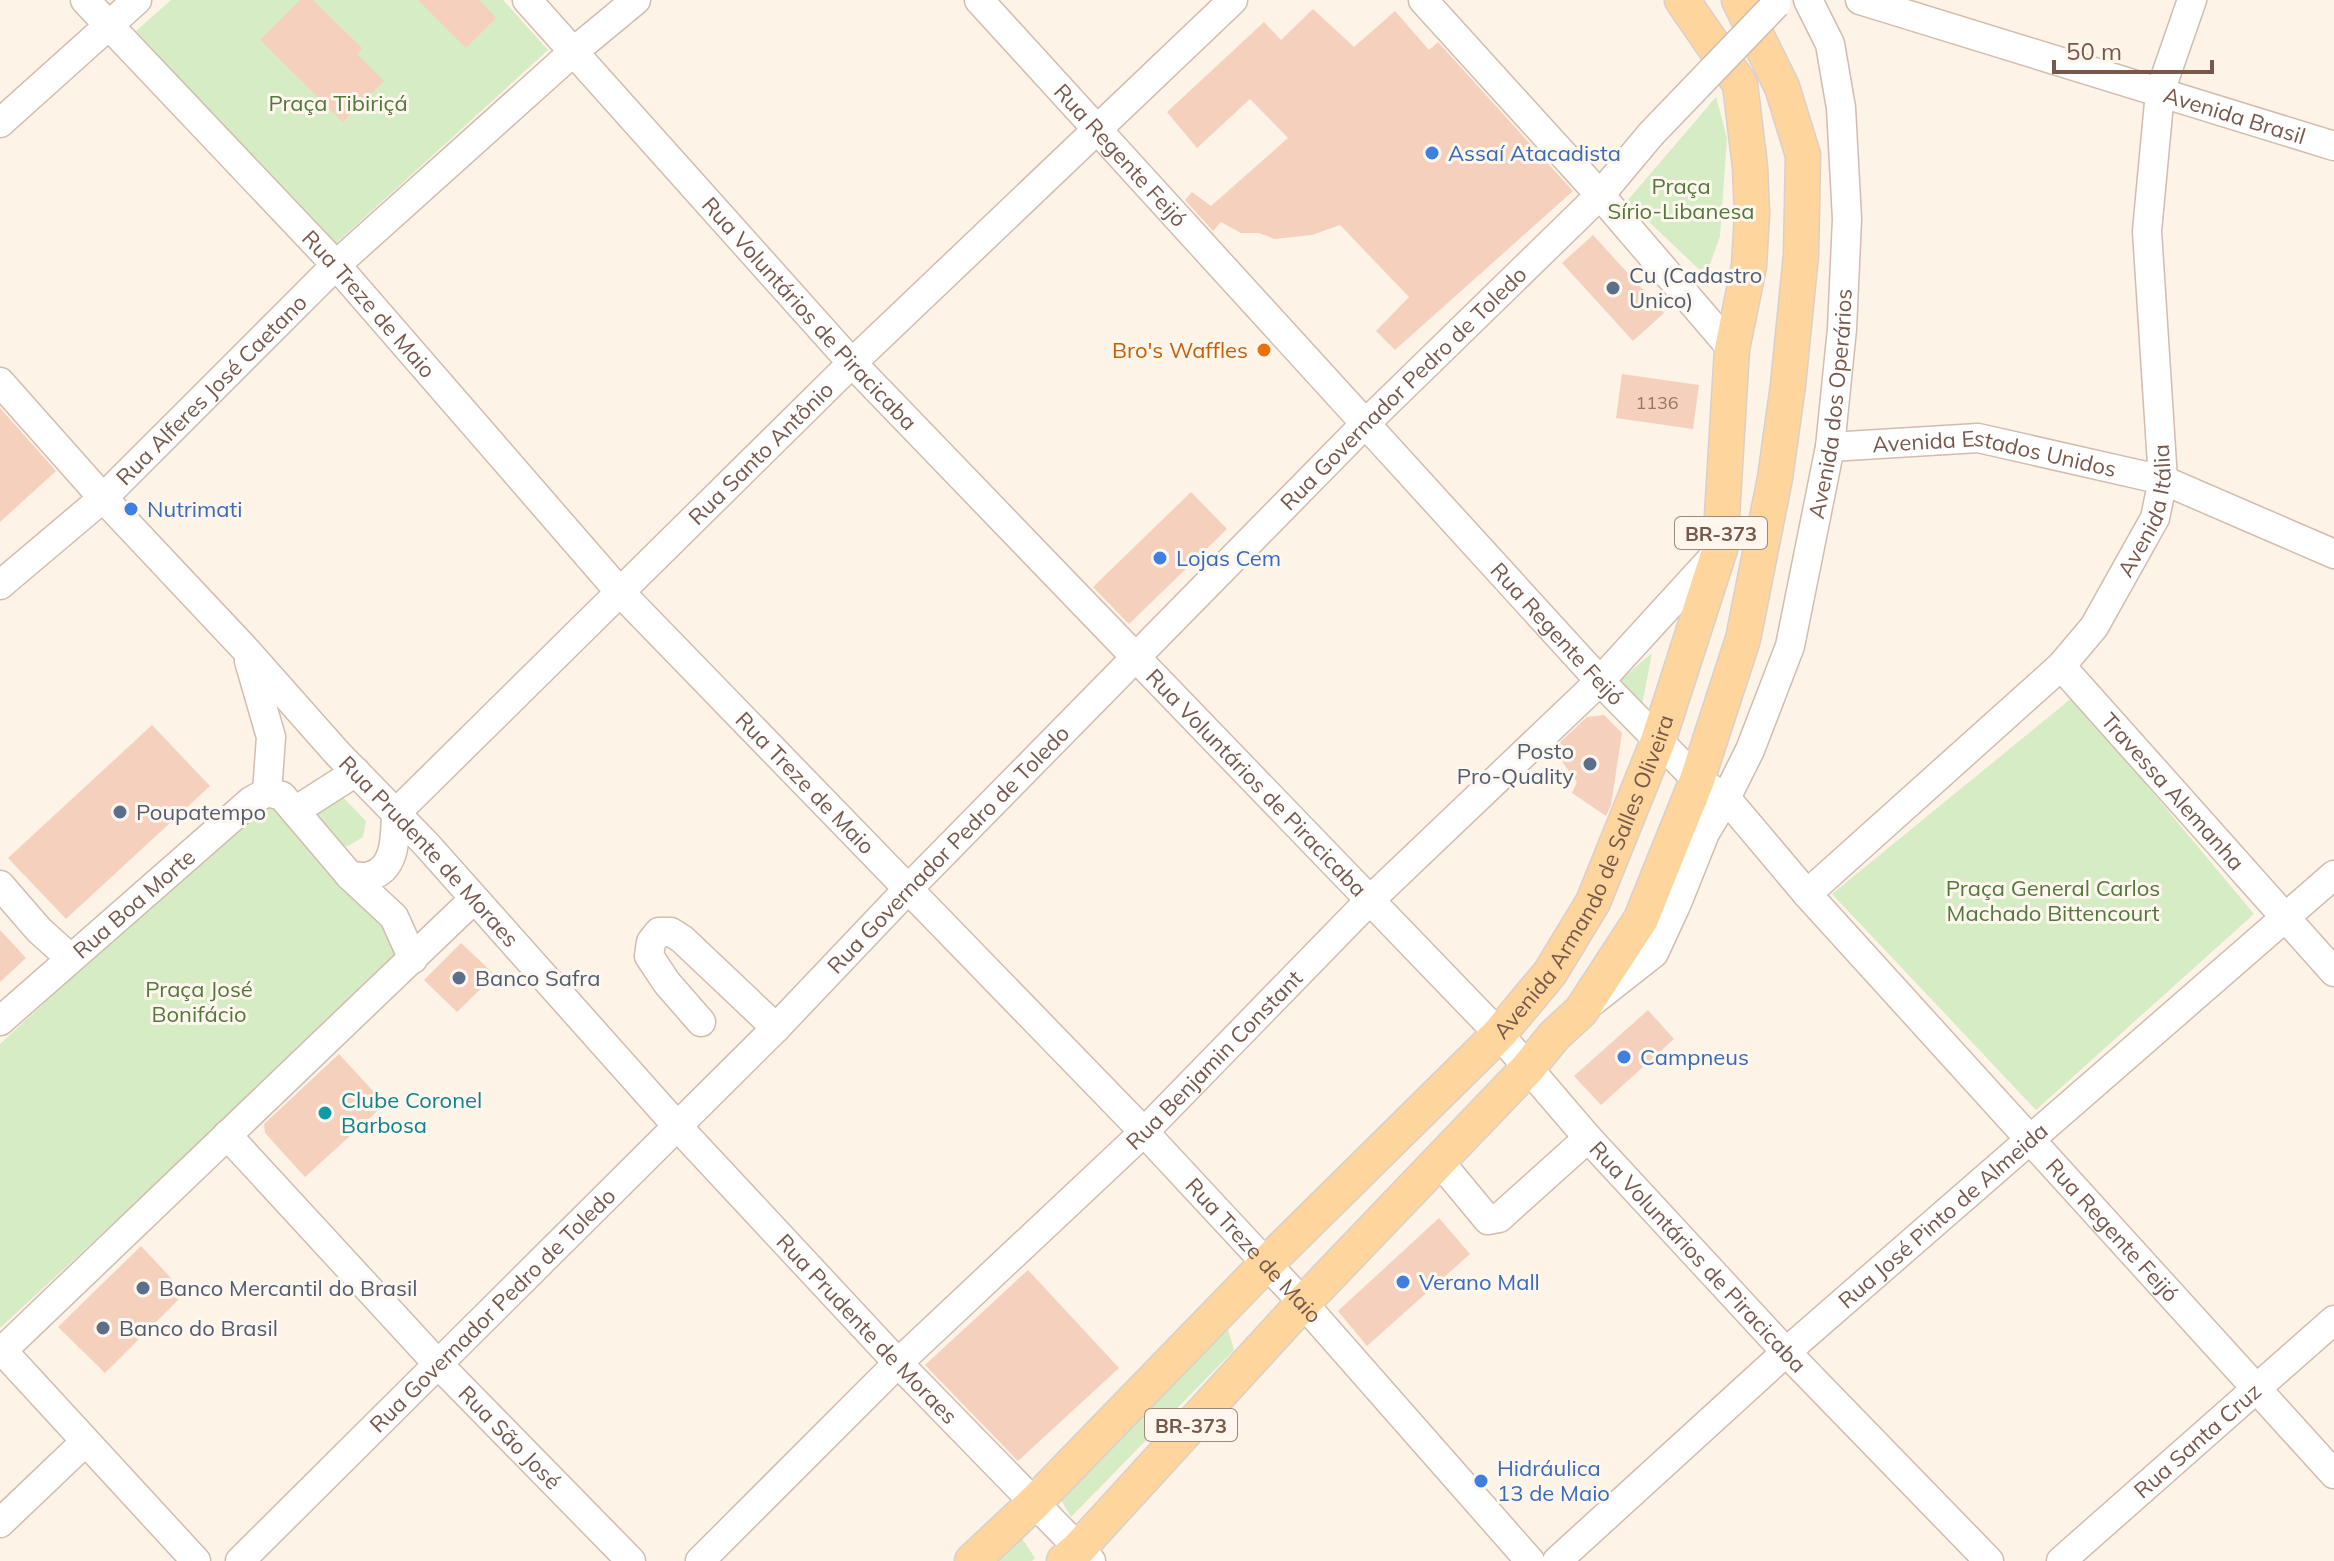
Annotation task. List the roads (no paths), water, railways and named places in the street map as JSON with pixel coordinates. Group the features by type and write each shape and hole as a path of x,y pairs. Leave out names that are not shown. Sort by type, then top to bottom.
{"main road":[{"name":"Avenida Armando de Salles Oliveira","path":"972,1561 1035,1502 1265,1265 1499,1034 1550,973 1593,902 1658,741 1720,549 1732,349 1749,266 1752,214 1740,84 1682,0"},
{"name":"BR-373","path":"1078,1557 1303,1303 1581,1011 1641,919 1697,780 1743,639 1775,478 1788,385 1801,255 1803,155 1782,87 1739,0"}],"street":[{"name":"Rua Treze de Maio","path":"85,0 336,265 619,591 1144,1132 1303,1303 1530,1561"},
{"path":"0,123 137,0"},
{"name":"Rua Voluntários de Piracicaba","path":"527,0 852,363 1499,1034 1588,1138 1786,1352 1989,1561"},
{"name":"Rua Alferes José Caetano","path":"0,585 103,498 336,265 572,53 636,0"},
{"name":"Rua Regente Feijó","path":"979,0 1600,681 1697,780 1726,798 1807,894 2334,1474"},
{"name":"Rua Santo Antônio","path":"396,813 852,363 1233,0"},
{"path":"1423,0 1600,195 1732,349"},
{"name":"Avenida dos Operários","path":"1581,1011 1654,953 1705,833 1750,750 1790,646 1830,447 1842,329 1847,219 1841,108 1830,44 1808,0"},
{"name":"Avenida Brasil","path":"1860,0 2334,146"},
{"name":"Avenida Itália","path":"1807,894 2061,666 2094,627 2155,518 2163,480 2147,231 2160,92 2192,0"},
{"name":"Rua Governador Pedro de Toledo","path":"240,1561 776,1028 909,888 1365,424 1600,195 1651,134 1778,2"},
{"name":"Rua Prudente de Moraes","path":"0,382 103,498 396,813 678,1127 898,1363 1035,1502 1078,1557"},
{"name":"Avenida Estados Unidos","path":"1830,447 1978,438 2163,480 2334,554"},
{"name":"Rua Benjamin Constant","path":"700,1561 898,1363 1144,1132 1369,901 1600,681 1720,549"},
{"path":"245,649 271,737 267,792 282,796 350,876 394,917 413,959"},
{"name":"Travessa Alemanha","path":"2061,666 2334,972"},
{"path":"295,811 356,772"},
{"name":"Rua Boa Morte","path":"0,1021 251,801 267,792"},
{"path":"350,876 370,877 385,868 392,854 396,813"},
{"name":"Rua José Pinto de Almeida","path":"1557,1561 1786,1352 2334,875"},
{"path":"0,885 39,930 70,958"},
{"path":"196,1561 1,1350 474,899"},
{"path":"701,1022 667,983 649,956 651,942 659,932 671,932 682,939 776,1028"},
{"name":"Rua São José","path":"227,1135 437,1363 631,1561"},
{"path":"1439,1161 1488,1220 1499,1218 1588,1138"},
{"name":"Rua Santa Cruz","path":"2061,1561 2334,1320"},
{"path":"0,1523 85,1442"}],"place":[{"name":"Assaí Atacadista","path":"1432,153"},
{"name":"Cu (Cadastro Unico)","path":"1613,288"},
{"name":"Bro's Waffles","path":"1264,350"},
{"name":"Nutrimati","path":"131,509"},
{"name":"Lojas Cem","path":"1160,558"},
{"name":"Posto Pro-Quality","path":"1590,764"},
{"name":"Poupatempo","path":"120,812"},
{"name":"Banco Safra","path":"459,978"},
{"name":"Campneus","path":"1624,1057"},
{"name":"Clube Coronel Barbosa","path":"325,1113"},
{"name":"Verano Mall","path":"1403,1282"},
{"name":"Banco Mercantil do Brasil","path":"143,1288"},
{"name":"Banco do Brasil","path":"103,1328"},
{"name":"Hidráulica 13 de Maio","path":"1481,1481"}],"park label":[{"name":"Praça Tibiriçá","path":"338,103"},
{"name":"Praça Sírio-Libanesa","path":"1681,198"},
{"name":"Praça General Carlos Machado Bittencourt","path":"2053,900"},
{"name":"Praça José Bonifácio","path":"199,1002"}]}
